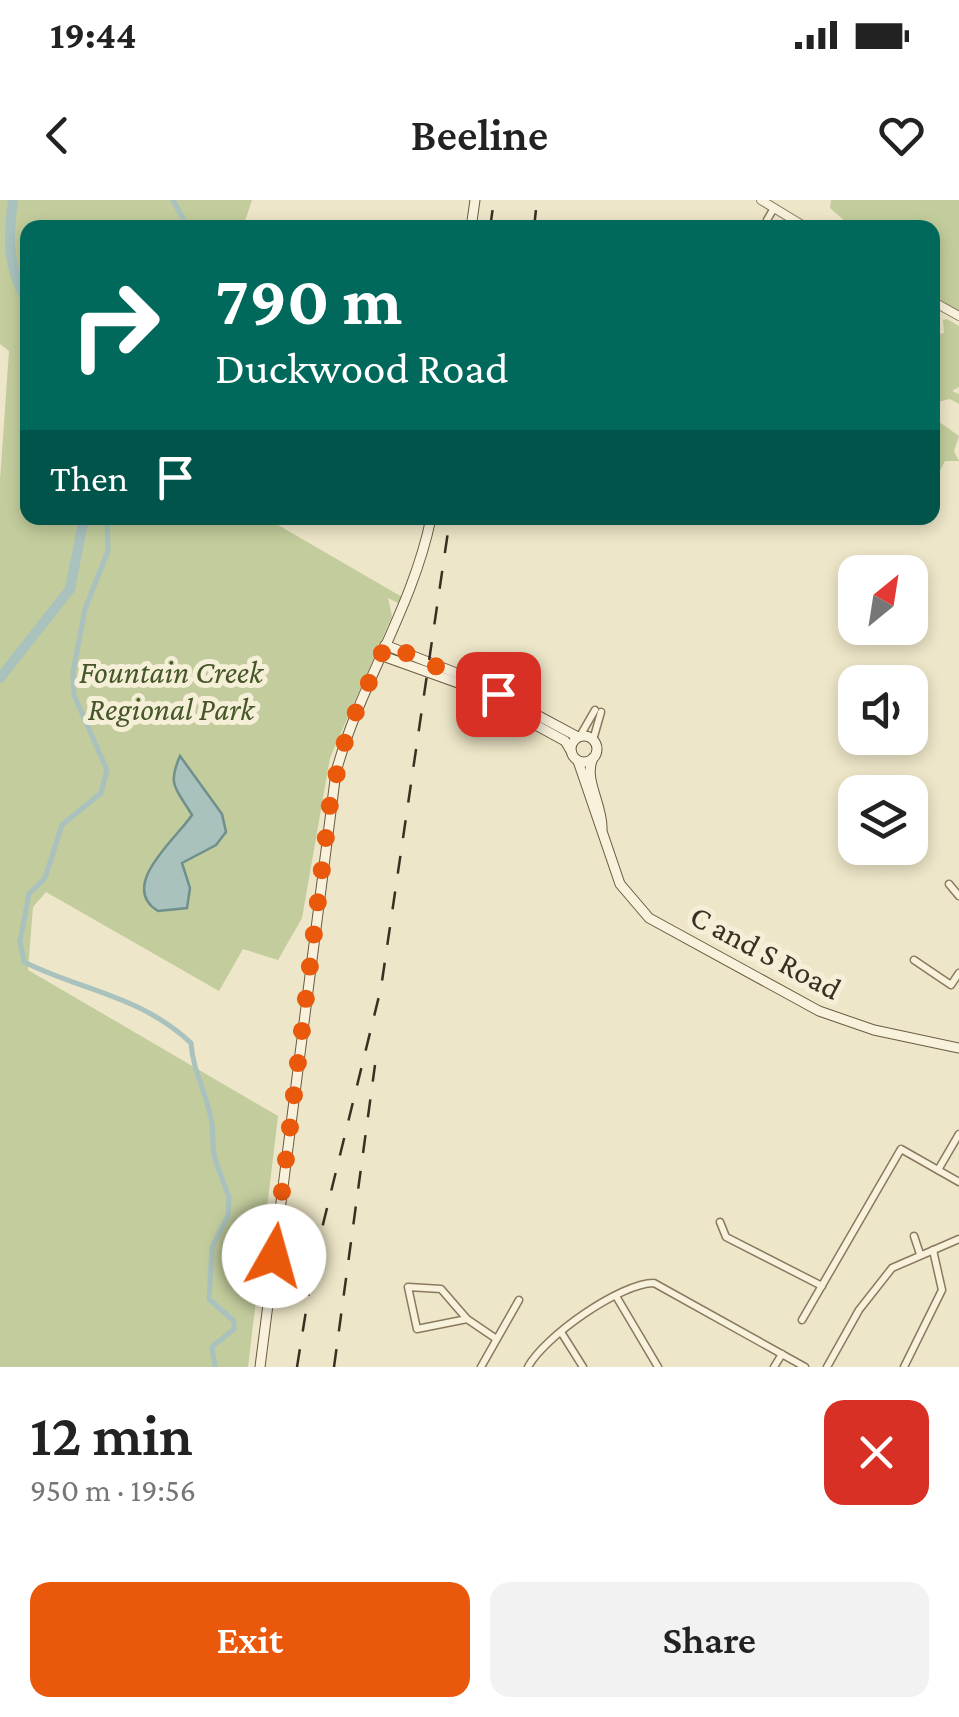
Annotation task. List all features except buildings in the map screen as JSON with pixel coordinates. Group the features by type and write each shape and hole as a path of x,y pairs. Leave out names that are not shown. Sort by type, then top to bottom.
{"main road":[{"path":"260,1367 331,796 348,730 417,569 428,525"},
{"path":"386,644 464,676 593,740"},
{"name":"C and S Road","path":"380,655 461,684 565,741 578,761 620,884 649,918 819,1012 874,1030 959,1048"},
{"path":"570,751 580,736"},
{"name":"C and S Road","path":"593,740 594,758 589,774 599,800 602,832"},
{"path":"578,761 594,758"}],"street":[{"path":"760,200 777,204 797,220"},
{"path":"767,220 777,204"},
{"path":"580,736 598,711 593,740"},
{"path":"948,884 959,896"},
{"path":"914,960 951,985 959,973"},
{"path":"938,1170 959,1134"},
{"path":"802,1320 901,1148 959,1182"},
{"path":"720,1222 726,1236 822,1286"},
{"path":"914,1236 920,1254"},
{"path":"826,1367 892,1268 959,1239"},
{"path":"904,1367 942,1290 933,1250"},
{"path":"528,1367 541,1347 638,1284 664,1285 805,1367"},
{"path":"467,1319 417,1329 408,1287 442,1289 467,1319 496,1338"},
{"path":"616,1296 658,1367"},
{"path":"481,1367 519,1300"},
{"path":"561,1332 583,1367"},
{"path":"774,1367 782,1354"}],"green space":[{"name":"Fountain Creek Regional Park","path":"0,200 252,200 245,220 20,220 20,525 278,525 402,597 400,604 388,598 392,616 330,758 302,918 278,960 243,949 219,991 46,892 33,907 28,970 278,1116 248,1367 0,1367 0,480 9,351 0,344"},
{"path":"831,200 959,200 959,311 940,300 940,220 844,220 830,208"},
{"path":"943,320 959,326 959,387 952,391 959,394 959,404 950,399 940,401"},
{"path":"940,423 959,436 954,451 959,461 945,461 940,471"}],"water":[{"path":"180,756 222,814 226,832 216,845 182,863 190,888 187,908 158,911 147,901 147,875 192,815 174,781"}],"waterway":[{"path":"13,200 11,253 20,288"},
{"path":"173,200 184,220"},
{"path":"0,678 70,589 83,525"},
{"path":"107,525 108,551 85,609 73,672 74,695 107,770 101,793 62,825 45,878 29,894 20,941 24,962 132,1004 191,1043 210,1113 217,1165"},
{"path":"215,1367 212,1347 234,1329 234,1321 209,1299 212,1247 228,1215 229,1197 218,1168"}],"railway":[{"path":"491,220 494,200"},
{"path":"535,220 537,200"},
{"path":"297,1367 314,1261 381,988 449,525"},
{"path":"334,1367 375,1065"}],"route":[{"path":"274,1256 328,819 336,772 354,714 386,644 498,694"}]}
